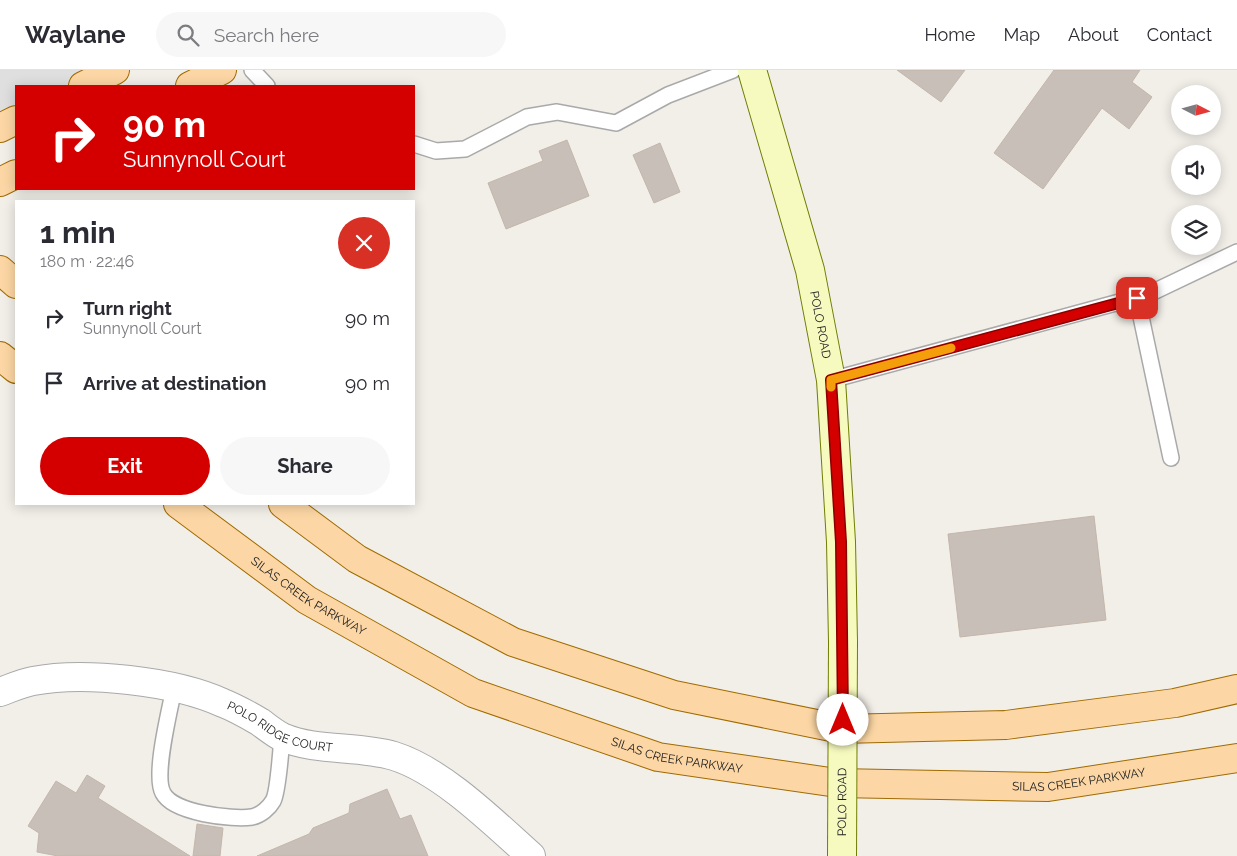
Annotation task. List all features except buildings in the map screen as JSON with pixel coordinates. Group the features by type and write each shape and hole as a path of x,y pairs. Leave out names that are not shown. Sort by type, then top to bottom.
{"main road":[{"path":"85,85 115,70"},
{"path":"192,85 222,70"},
{"name":"POLO ROAD","path":"752,70 810,270 831,380 841,542 843,642 842,856"},
{"path":"0,128 15,120"},
{"path":"0,270 15,283"},
{"path":"0,356 15,368"},
{"name":"SILAS CREEK PARKWAY","path":"179,505 307,600 472,693 658,757 837,783 1048,787 1237,758"},
{"path":"283,505 357,559 513,642 674,695 841,729 1006,725 1175,703 1237,690"}],"street":[{"name":"POLO RIDGE COURT","path":"0,692 32,681 77,677 135,681 174,688 222,702 282,737 318,745 362,749 394,756 421,766 480,811 531,856"}],"lane":[{"path":"252,70 267,85"},
{"path":"415,144 436,152 464,149 527,117 558,112 582,115 616,123 668,95 733,70"},
{"path":"831,380 1137,298 1237,252"},
{"path":"1137,298 1171,458"},
{"path":"174,688 160,770 163,793 176,806 221,816 253,817 263,813 275,800 282,737"}],"shaded area":[{"path":"0,70 115,70 85,85 15,85 15,120 0,128"}],"slow traffic":[{"path":"831,387 831,380 951,348"}],"route":[{"path":"843,720 841,542 831,380 1137,298"}]}
